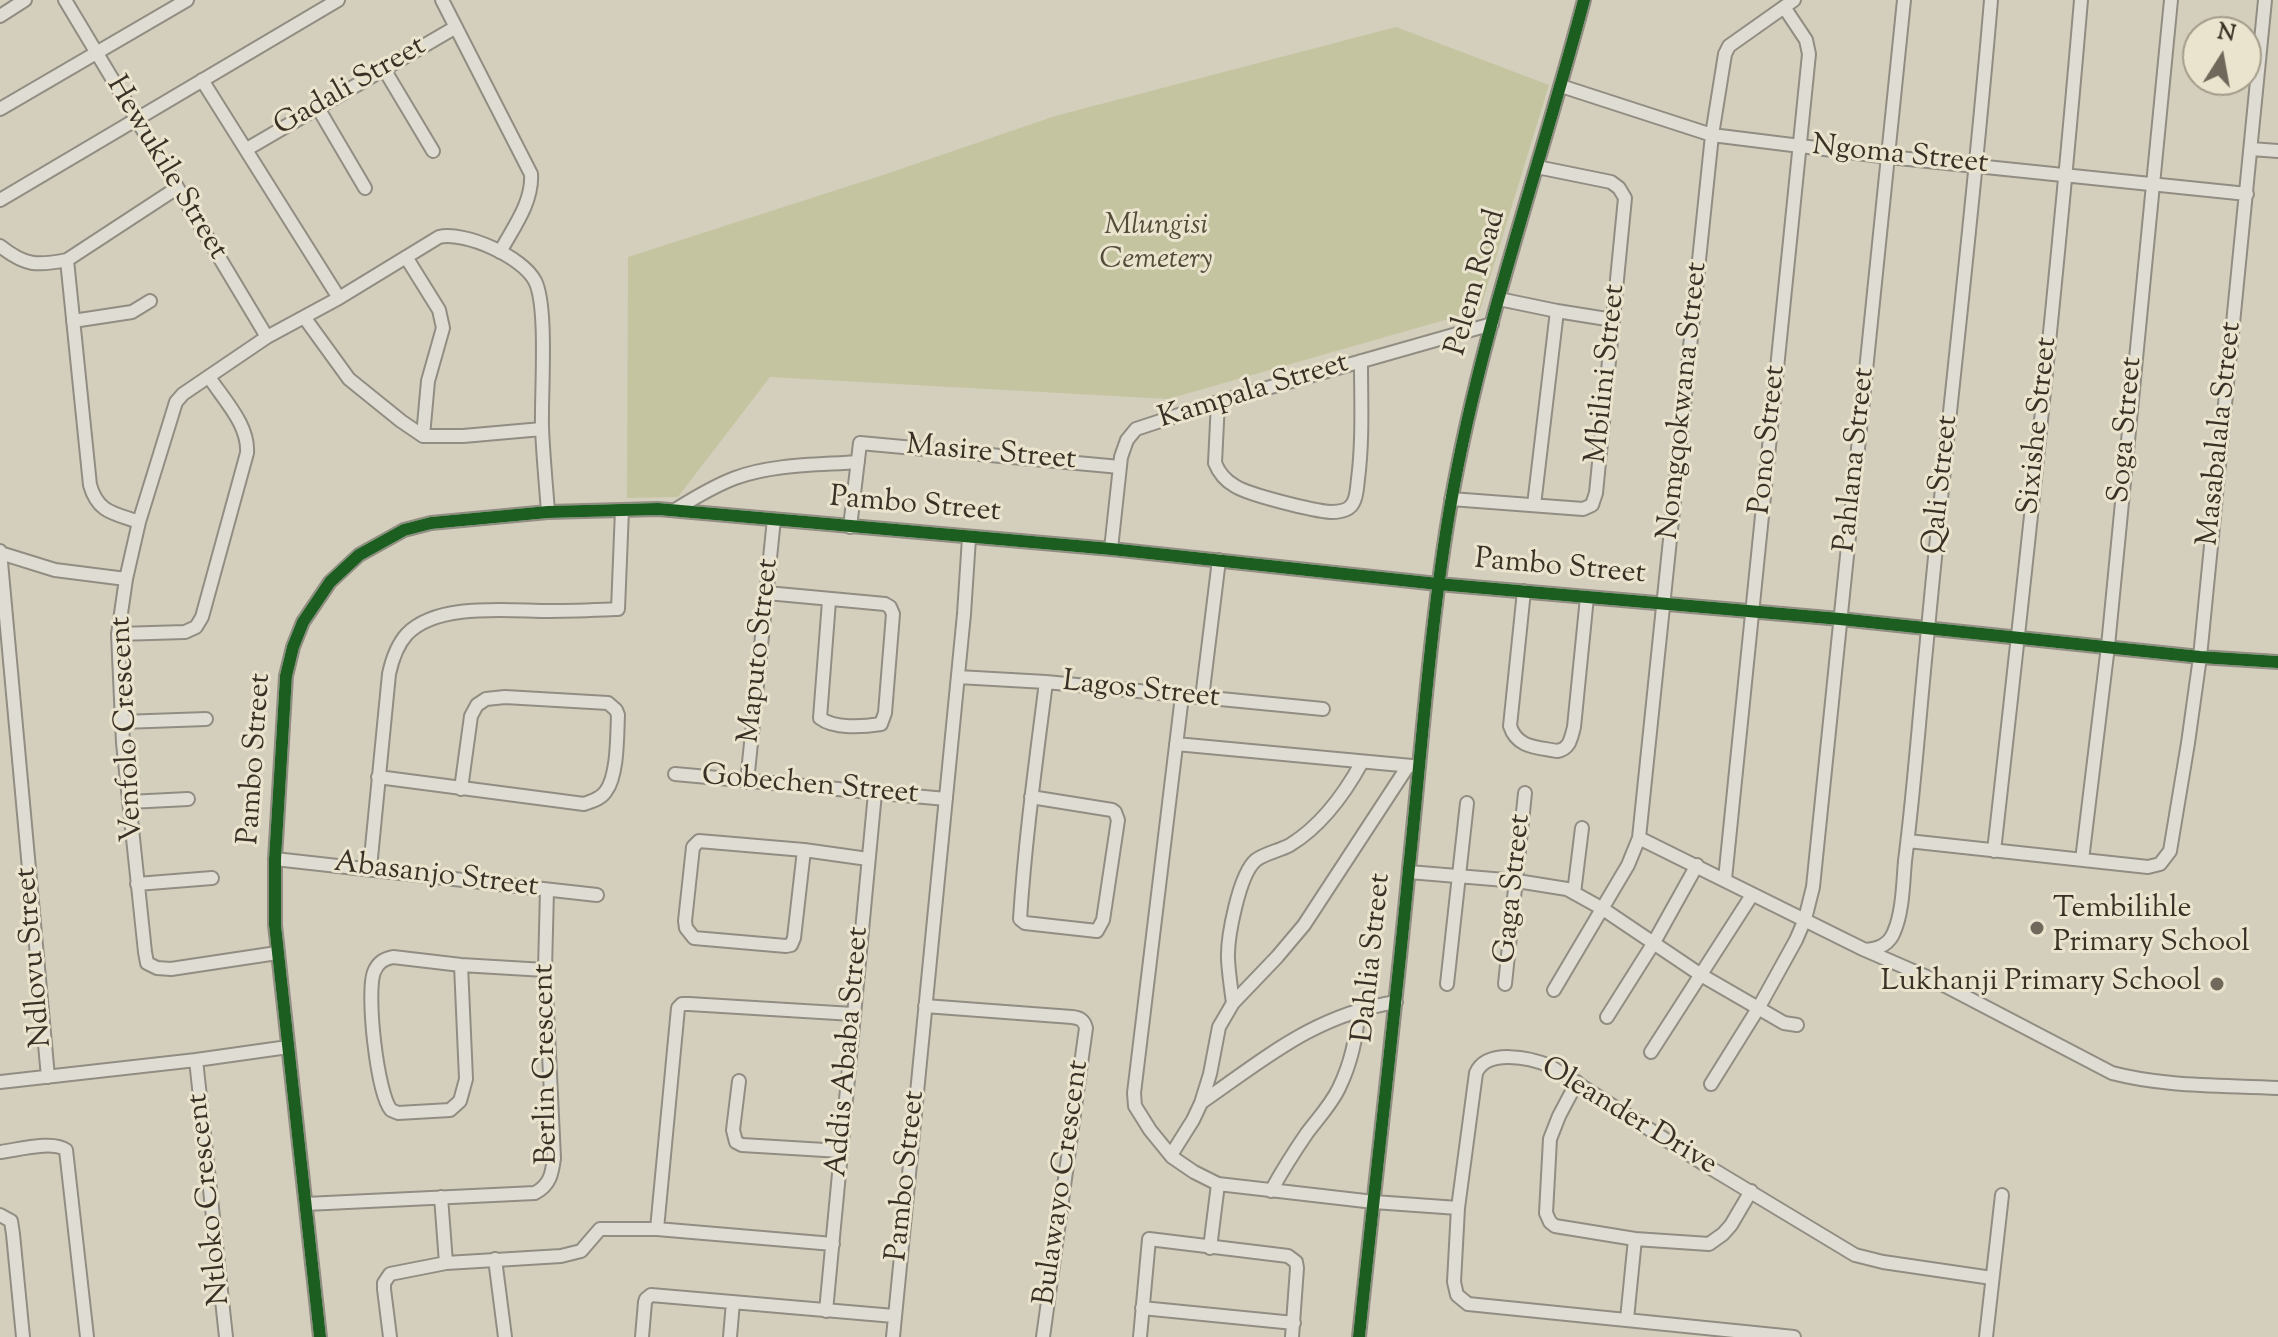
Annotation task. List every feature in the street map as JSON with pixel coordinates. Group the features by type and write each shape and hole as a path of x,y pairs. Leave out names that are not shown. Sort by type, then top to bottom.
{"street":[{"path":"0,16 25,0"},
{"name":"Hewukile Street","path":"65,0 267,337"},
{"path":"0,109 187,0"},
{"path":"0,200 338,0"},
{"path":"442,0 531,174 528,200 500,252"},
{"name":"Pelem Road","path":"1438,584 1451,499 1470,408 1584,0"},
{"name":"Pahlana Street","path":"1711,1084 1759,1007 1805,919 1813,887 1904,0"},
{"name":"Qali Street","path":"1865,950 1882,947 1895,931 1908,841 1991,0"},
{"name":"Sixishe Street","path":"1994,851 2066,174 2081,0"},
{"name":"Soga Street","path":"2082,860 2108,646 2171,0"},
{"name":"Masabalala Street","path":"2082,860 2148,867 2160,864 2173,844 2200,657 2265,0"},
{"name":"Nomgqokwana Street","path":"1554,990 1603,909 1639,838 1712,135 1726,50 1789,3"},
{"name":"Pono Street","path":"1725,879 1809,49 1789,3"},
{"name":"Gadali Street","path":"247,149 456,27"},
{"path":"384,69 433,151"},
{"path":"202,80 339,298"},
{"name":"Ngoma Street","path":"1561,86 1712,135 1889,157 2247,194"},
{"path":"318,108 365,188"},
{"path":"2251,149 2278,151"},
{"name":"Mbilini Street","path":"1451,499 1583,509 1594,500 1625,203 1623,193 1611,182 1537,167"},
{"path":"0,246 27,263 37,265 67,260 177,188"},
{"name":"Venfolo Crescent","path":"277,953 171,969 157,968 147,963 129,802 118,634 139,522 176,402 183,394 267,337 339,298 439,237 467,237 500,252 529,272 539,295 542,429 548,512"},
{"path":"406,257 439,310 443,328 428,381 423,436"},
{"path":"67,260 90,485 95,501 104,510 139,522"},
{"path":"1499,299 1613,320"},
{"path":"73,321 132,312 150,301"},
{"path":"1534,505 1557,311"},
{"path":"304,317 349,379 423,436 542,429"},
{"name":"Kampala Street","path":"1111,549 1120,467 1127,440 1136,429 1218,402 1492,324"},
{"path":"1218,402 1215,463 1231,484 1259,495 1314,509 1328,512 1347,510 1356,494 1361,451 1361,361"},
{"path":"118,634 185,632 196,627 202,617 248,443 245,431 209,377"},
{"name":"Masire Street","path":"858,462 860,443 1120,467"},
{"path":"675,510 706,491 742,476 784,468 858,462 850,527"},
{"path":"370,868 389,674 392,660 407,633 435,617 456,613 618,609 622,510"},
{"name":"Pambo Street","path":"320,1337 277,953 275,859 286,676 303,622 330,582 359,555 404,530 431,523 548,512 675,510 2278,662"},
{"name":"Maputo Street","path":"747,782 774,519"},
{"name":"Pambo Street","path":"893,1337 969,538"},
{"path":"0,552 55,570 126,579"},
{"name":"Ndlovu Street","path":"0,552 5,676 16,739 48,1077"},
{"path":"1202,698 1219,560"},
{"name":"Dahlia Street","path":"1359,1337 1409,872 1414,766 1438,584"},
{"path":"1524,591 1510,726 1512,735 1524,745 1557,751 1569,743 1574,727 1587,597"},
{"path":"767,593 885,604 892,610 885,713 881,724 832,724 820,718 829,601"},
{"name":"Lagos Street","path":"958,677 1046,682 1323,709"},
{"path":"1031,797 1115,812 1118,820 1109,882 1103,920 1097,931 1025,923 1020,919 1031,797 1046,682"},
{"path":"1182,696 1134,1100 1150,1130 1171,1155 1218,1184 1458,1208"},
{"path":"378,777 461,789 584,804 607,791 613,771 616,710 608,703 505,697 486,699 477,705 471,716 461,789"},
{"path":"122,722 206,719"},
{"path":"0,741 16,739"},
{"path":"1176,744 1414,766"},
{"path":"1233,1003 1229,950 1249,869 1258,859 1286,847 1310,830 1351,782 1362,762"},
{"path":"1171,1155 1201,1103 1219,1027 1233,1003 1304,925 1414,766"},
{"name":"Gobechen Street","path":"675,774 946,799"},
{"name":"Addis Ababa Street","path":"826,1311 875,793"},
{"name":"Gaga Street","path":"1505,984 1525,793"},
{"path":"129,802 188,799"},
{"path":"1447,984 1467,803"},
{"path":"1574,893 1582,828"},
{"path":"1639,838 1865,950 1946,986 2112,1073 2190,1084 2278,1088"},
{"path":"804,850 791,945 694,938 689,933 685,921 693,847 699,841 804,850 868,859"},
{"path":"1908,841 2082,860"},
{"name":"Abasanjo Street","path":"275,859 597,895"},
{"path":"1607,1017 1697,865"},
{"path":"1409,872 1517,881 1558,887 1574,893 1701,975 1784,1023 1797,1025"},
{"path":"137,884 212,878"},
{"name":"Berlin Crescent","path":"306,1204 535,1193 550,1181 554,1158 545,970 547,890"},
{"path":"1651,1052 1752,895"},
{"path":"461,965 466,1079 460,1101 450,1110 398,1113 391,1110 384,1097 370,995 374,970 382,960 393,957 545,970"},
{"path":"1201,1103 1313,1027 1358,1010 1396,1002"},
{"path":"657,1229 678,1008 689,1004 853,1014"},
{"name":"Bulawayo Crescent","path":"925,1006 1076,1018 1083,1021 1086,1028 1043,1337"},
{"path":"1271,1191 1339,1088 1355,1042 1358,1010"},
{"path":"0,1082 288,1047"},
{"name":"Oleander Drive","path":"1794,1337 1732,1334 1627,1319 1468,1304 1461,1299 1454,1282 1458,1208 1479,1067 1491,1060 1521,1058 1550,1066 1704,1164 1864,1258 1992,1278"},
{"name":"Ntloko Crescent","path":"196,1060 226,1337"},
{"path":"739,1081 733,1130 736,1142 742,1145 841,1151"},
{"path":"1577,1082 1550,1139 1546,1213 1555,1226 1635,1239 1709,1244 1731,1225 1751,1191"},
{"path":"0,1152 52,1145 66,1150 87,1337"},
{"path":"1210,1248 1218,1184"},
{"path":"1986,1337 2002,1195"},
{"path":"441,1197 446,1263"},
{"path":"0,1215 11,1221 23,1337"},
{"path":"390,1337 384,1289 386,1278 396,1272 446,1263 578,1253 596,1233 607,1227 833,1244"},
{"path":"1140,1337 1142,1308 1149,1239 1288,1256 1297,1268 1293,1330 1142,1308"},
{"path":"1627,1319 1635,1239"},
{"path":"495,1259 505,1337"},
{"path":"642,1337 645,1302 651,1295 894,1316"},
{"path":"730,1337 733,1302"}],"green space":[{"name":"Mlungisi Cemetery","path":"1396,27 1549,85 1480,310 1168,399 770,377 678,497 627,498 628,257 1055,116"}],"cycle path":[{"path":"1359,1337 1432,639 1451,502 1478,375 1584,0"},
{"path":"320,1337 275,925 275,859 286,676 303,622 330,582 359,555 404,530 431,523 548,512 658,509 1111,549 1438,584 2278,662"}],"place":[{"name":"Tembilihle Primary School","path":"2037,928"},
{"name":"Lukhanji Primary School","path":"2217,984"}]}
